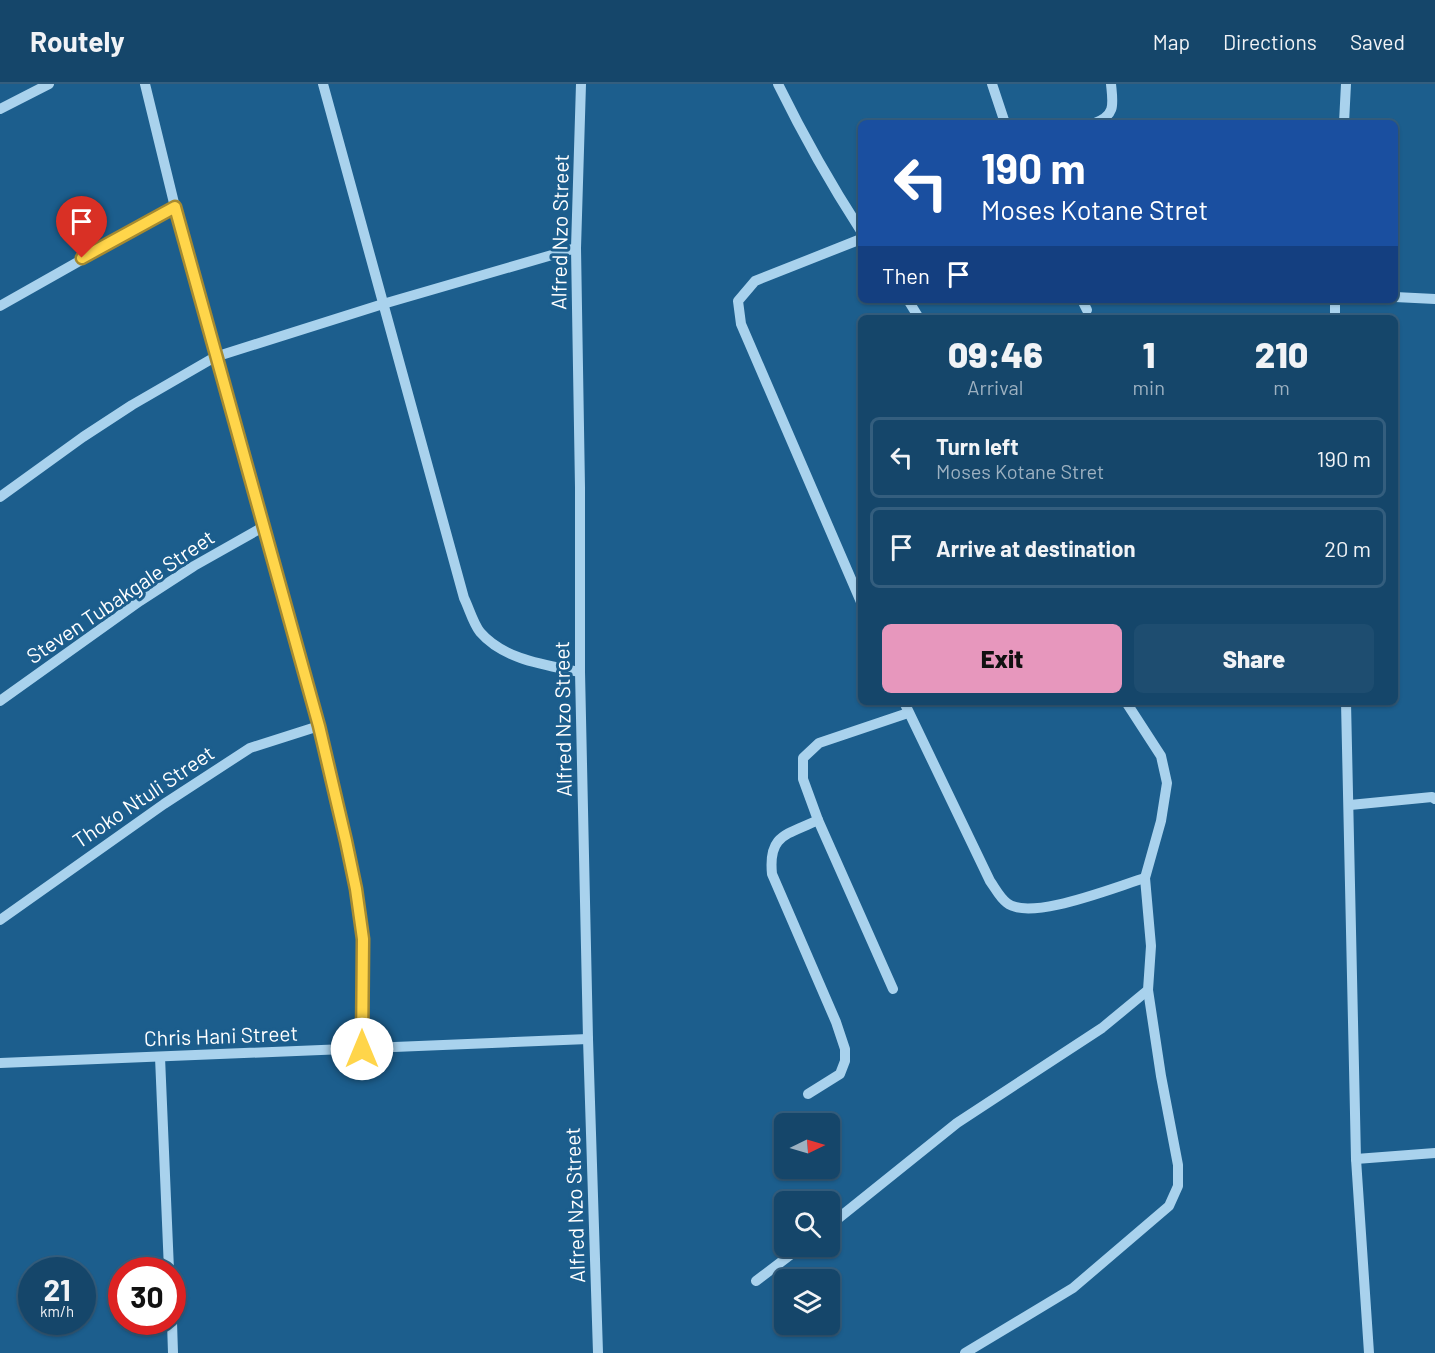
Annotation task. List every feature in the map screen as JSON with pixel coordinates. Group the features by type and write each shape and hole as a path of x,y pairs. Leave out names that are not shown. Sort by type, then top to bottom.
{"street":[{"path":"0,109 49,84"},
{"path":"145,84 215,357 319,726 356,889 363,939 362,1049"},
{"path":"323,84 464,598 479,631 498,648 522,658 580,672"},
{"name":"Alfred Nzo Street","path":"582,84 576,248 580,672 598,1353"},
{"path":"778,84 832,186 858,226"},
{"path":"992,84 1004,120"},
{"path":"1104,120 1111,114 1111,84"},
{"path":"1344,120 1346,84"},
{"path":"0,306 175,207"},
{"path":"858,239 755,281 738,301 741,324 858,595"},
{"path":"0,497 82,437 215,357 383,304 576,248"},
{"path":"1398,297 1435,299"},
{"name":"Steven Tubakgale Street","path":"0,701 140,601 194,566 263,527"},
{"path":"965,1353 1072,1288 1169,1206 1178,1186 1178,1165 1148,990 1151,946 1145,878 1161,820 1167,783 1161,756 1128,705"},
{"path":"1346,705 1356,1159 1369,1353"},
{"path":"893,989 818,820 803,779 803,758 819,743 906,707 990,881 1007,904 1026,910 1047,908 1145,878"},
{"name":"Thoko Ntuli Street","path":"0,920 164,804 250,748 319,726"},
{"path":"1350,805 1432,797 1435,799"},
{"path":"808,1094 840,1074 845,1049 836,1022 772,874 770,857 779,839 818,820"},
{"path":"840,1217 957,1123 1102,1028 1148,990"},
{"name":"Chris Hani Street","path":"0,1063 588,1039"},
{"path":"160,1057 168,1257"},
{"path":"1356,1159 1435,1152"},
{"path":"756,1281 788,1257"},
{"path":"172,1335 173,1353"}],"route":[{"path":"82,258 175,207 319,726 346,841 363,939 362,1049"}]}
